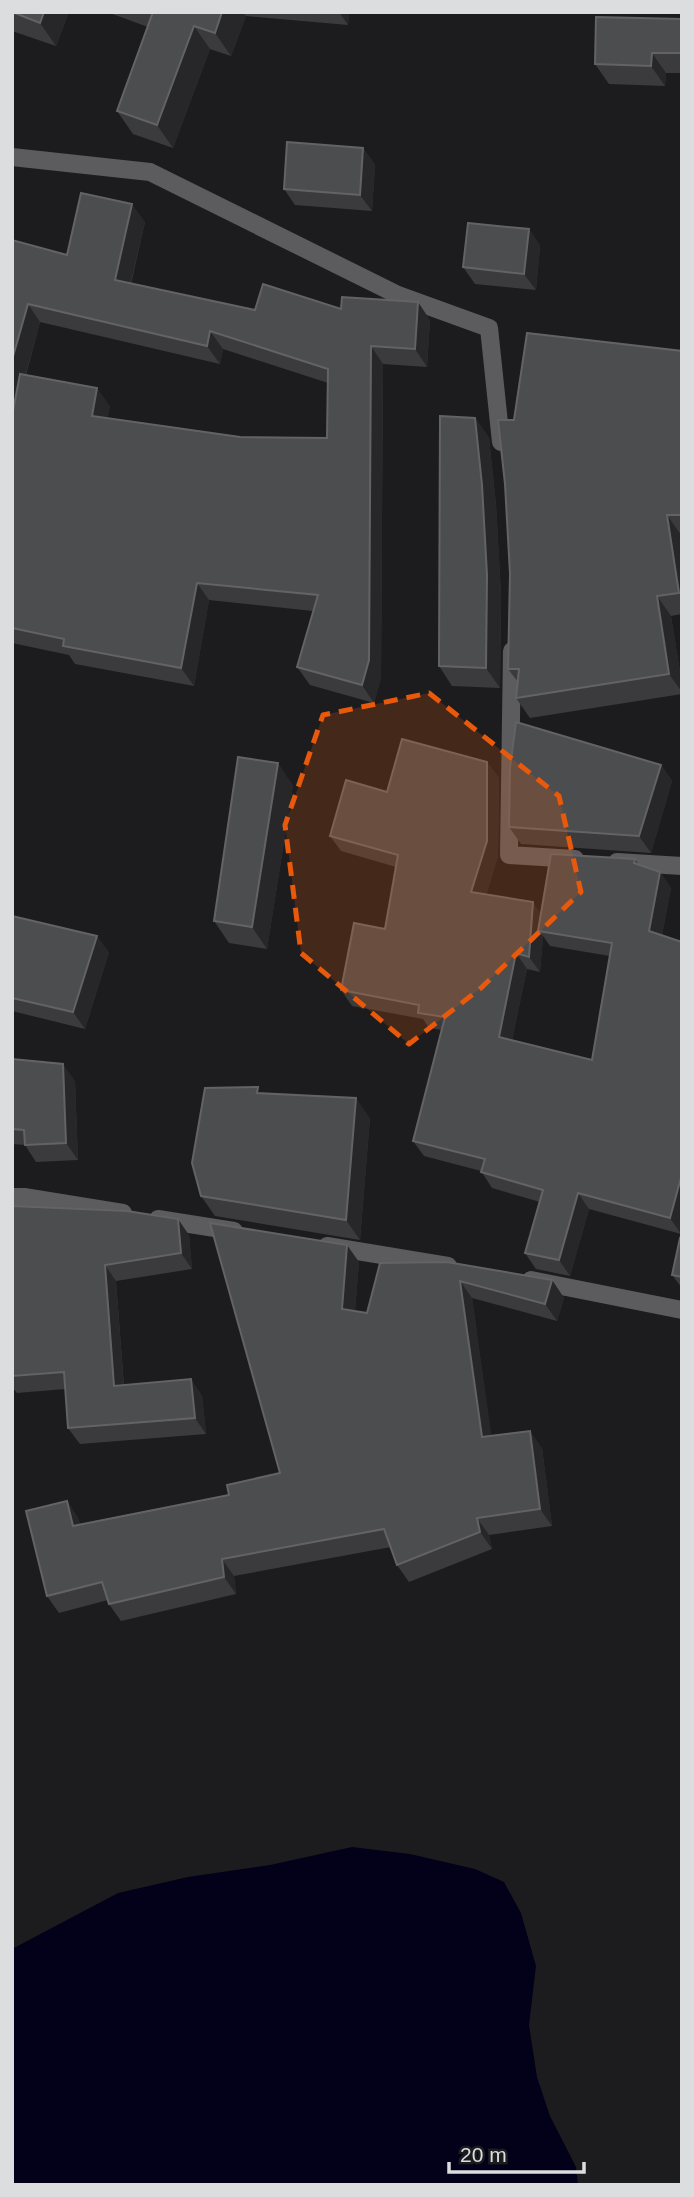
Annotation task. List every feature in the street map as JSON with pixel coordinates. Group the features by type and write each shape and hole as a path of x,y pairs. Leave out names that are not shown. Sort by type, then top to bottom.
{"street":[{"path":"12,157 150,172 398,295 489,328 503,464"},
{"path":"512,636 509,855 682,866"},
{"path":"12,1197 244,1233"},
{"path":"313,1244 465,1269"},
{"path":"520,1278 682,1310"}],"highlighted area":[{"path":"429,693 559,796 581,892 481,988 409,1044 301,953 285,825 323,715"}],"water":[{"path":"352,1847 410,1854 475,1869 504,1882 521,1913 536,1966 529,2025 537,2077 550,2116 576,2167 578,2185 12,2185 12,1949 118,1893 188,1877 270,1865"}],"building":[{"path":"12,12 44,12 40,23"},
{"path":"153,12 222,12 215,33 194,26 157,125 117,111"},
{"path":"596,17 682,19 682,53 652,53 651,66 595,64"},
{"path":"287,142 363,148 360,195 284,189"},
{"path":"81,193 132,204 115,280 255,310 263,284 341,309 342,297 418,302 415,349 371,346 369,660 362,685 297,667 318,595 197,583 181,668 63,646 64,639 12,628 12,416 20,374 97,388 92,416 240,437 327,438 328,369 210,331 207,346 28,304 12,360 12,240 67,255"},
{"path":"468,223 529,229 524,274 463,267"},
{"path":"527,333 682,351 682,515 667,515 679,593 657,596 669,674 516,698 519,669 508,669 510,574 498,420 514,420"},
{"path":"440,416 475,418 487,575 486,668 439,666"},
{"path":"516,722 661,765 639,836 509,827 510,768"},
{"path":"402,739 487,762 487,841 471,892 533,902 529,957 516,953 499,1037 592,1060 612,943 538,931 551,854 635,859 634,863 660,872 649,931 682,942 682,1174 670,1218 578,1193 559,1260 525,1253 543,1190 481,1172 485,1159 413,1141 445,1017 418,1013 419,1005 341,990 354,923 385,929 398,855 330,836 346,780 387,792"},
{"path":"238,757 278,763 252,927 214,921"},
{"path":"12,916 97,936 73,1012 12,998"},
{"path":"12,1059 63,1064 66,1143 25,1145 24,1130 12,1129"},
{"path":"258,1087 257,1093 356,1098 346,1220 201,1196 192,1163 205,1088"},
{"path":"12,1206 127,1211 178,1219 181,1253 105,1265 114,1386 191,1379 195,1418 68,1428 64,1372 12,1376"},
{"path":"210,1223 347,1245 342,1309 367,1313 380,1263 447,1262 552,1280 545,1304 460,1281 482,1437 530,1431 540,1509 477,1518 480,1532 397,1565 384,1529 222,1559 224,1577 109,1604 102,1582 47,1596 26,1511 67,1501 73,1526 229,1495 227,1485 280,1473"},
{"path":"680,1238 682,1239 682,1277 672,1275"}]}
